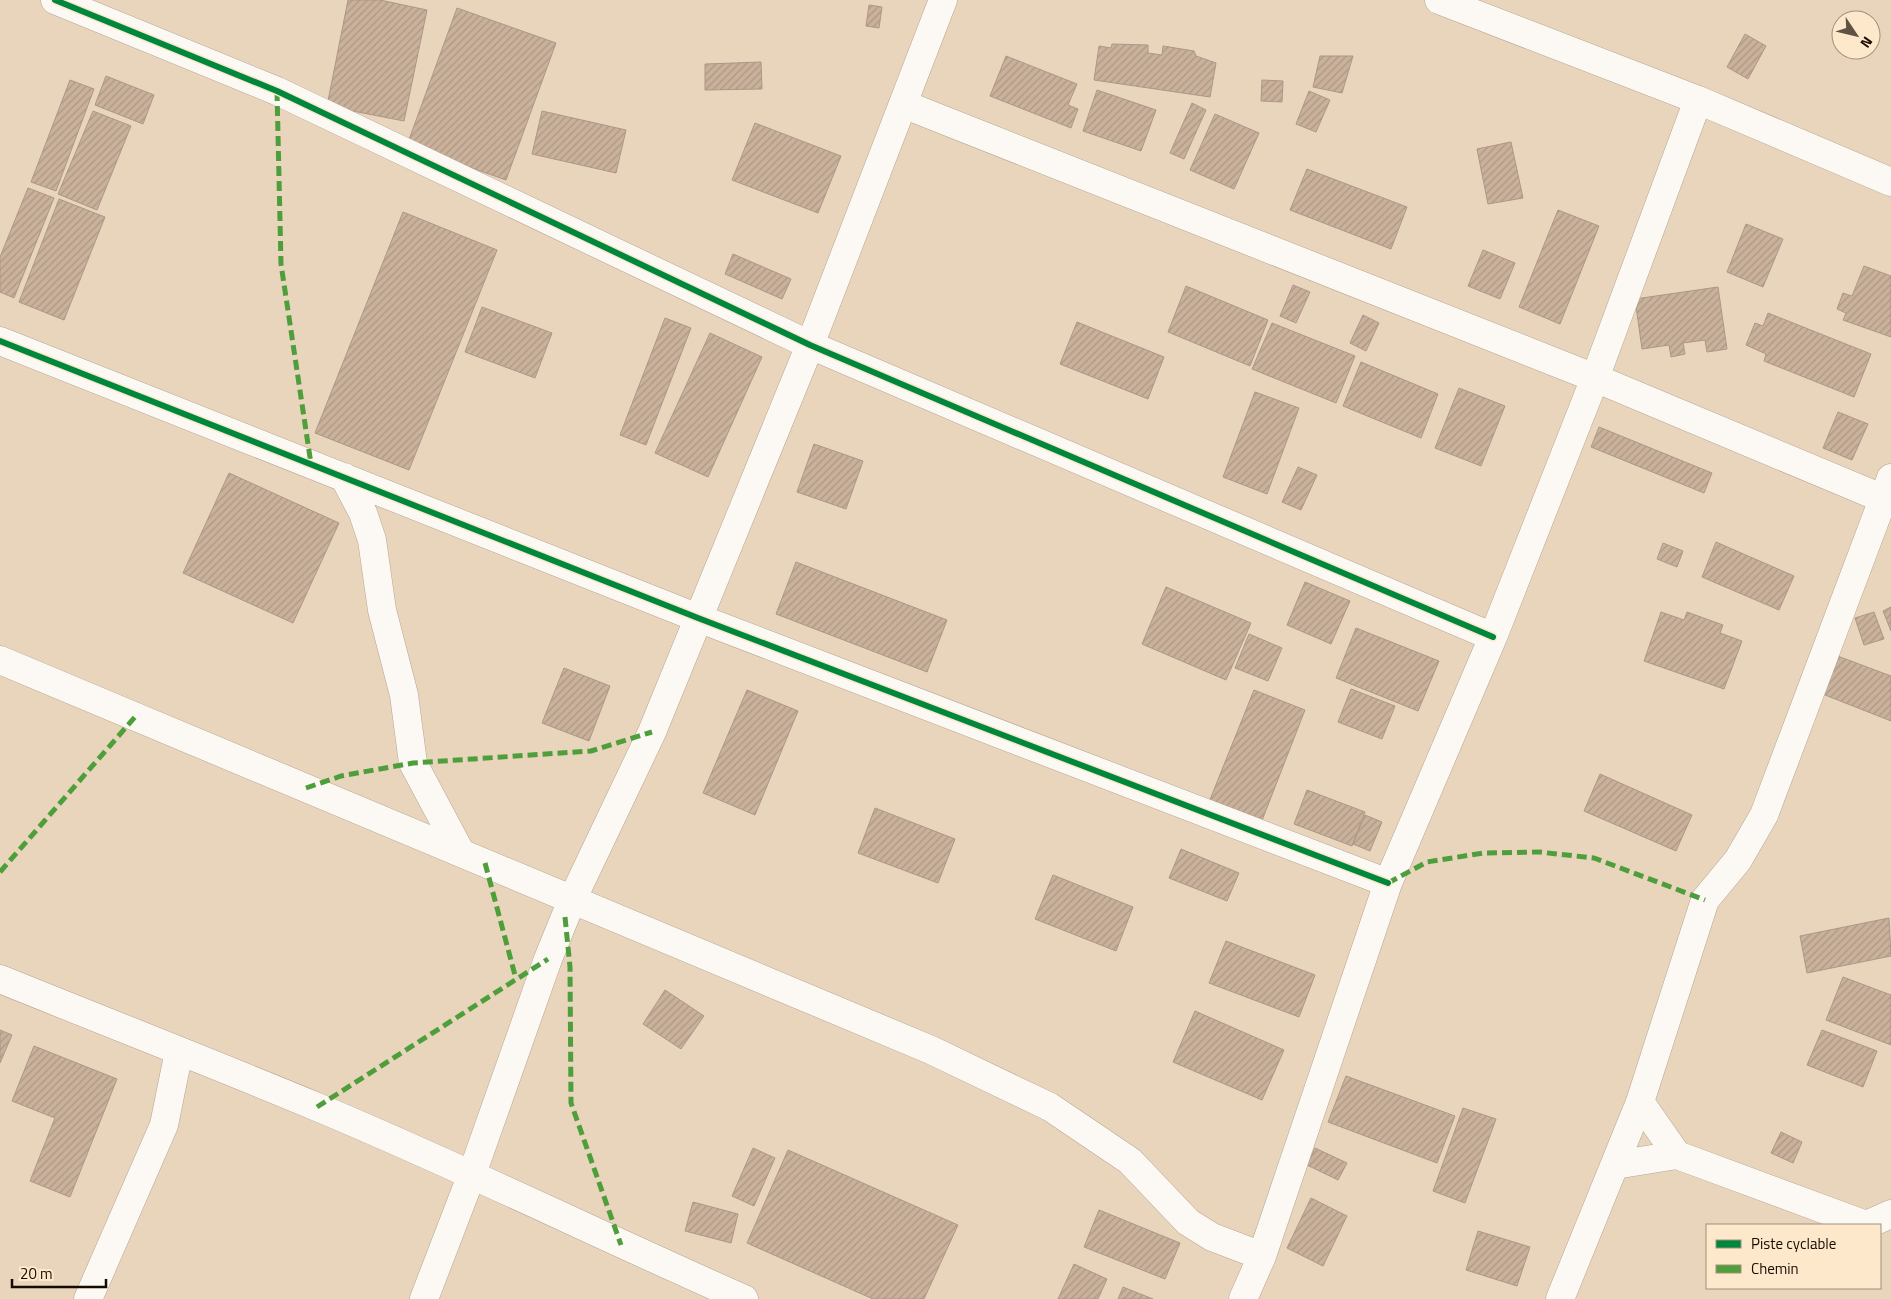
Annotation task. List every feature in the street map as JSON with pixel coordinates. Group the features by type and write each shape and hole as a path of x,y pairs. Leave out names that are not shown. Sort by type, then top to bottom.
{"street":[{"path":"55,0 277,91 810,345 1493,637"},
{"path":"424,1299 472,1174 548,958 572,900 652,732 810,345 943,0"},
{"path":"1439,0 1698,100 1891,182"},
{"path":"1243,1299 1262,1256 1388,883 1493,637 1595,378 1698,100"},
{"path":"903,104 1888,493 1764,815 1738,860 1705,900 1640,1102 1560,1299"},
{"path":"0,341 698,618 1388,883"},
{"path":"344,477 363,512 372,540 382,610 404,696 413,763 461,853"},
{"path":"0,660 931,1050 1050,1107 1130,1161 1188,1222 1212,1237 1262,1256"},
{"path":"0,979 318,1107 472,1174 621,1245 744,1299"},
{"path":"88,1299 164,1125 179,1051"},
{"path":"1640,1102 1677,1155"},
{"path":"1616,1165 1677,1155 1863,1224"},
{"path":"1868,1224 1891,1214"}],"building":[{"path":"348,0 380,0 427,10 404,121 327,106"},
{"path":"869,5 882,7 879,28 866,26"},
{"path":"457,8 556,43 506,180 407,145"},
{"path":"1745,34 1766,46 1748,79 1727,67"},
{"path":"1112,44 1148,45 1148,53 1162,55 1163,46 1194,51 1196,56 1216,63 1210,97 1094,80 1099,46 1111,48"},
{"path":"1006,56 1077,84 1068,105 1078,109 1071,128 990,96"},
{"path":"1320,56 1353,56 1342,93 1313,87"},
{"path":"761,62 762,89 705,90 705,64"},
{"path":"106,76 154,95 143,124 95,105"},
{"path":"70,80 94,89 56,191 31,182"},
{"path":"1262,80 1283,81 1282,102 1261,101"},
{"path":"1097,90 1156,110 1141,151 1083,131"},
{"path":"1309,91 1330,100 1316,132 1296,124"},
{"path":"1192,103 1206,110 1184,159 1170,153"},
{"path":"93,111 131,126 97,210 58,194"},
{"path":"542,111 626,130 616,173 532,154"},
{"path":"1215,114 1259,133 1234,189 1190,170"},
{"path":"755,123 841,156 818,213 732,180"},
{"path":"1511,142 1523,198 1488,204 1477,149"},
{"path":"1307,169 1407,207 1391,249 1290,210"},
{"path":"28,188 54,198 14,298 0,292 0,257"},
{"path":"59,199 105,217 64,320 19,302"},
{"path":"1558,210 1599,226 1560,324 1519,307"},
{"path":"403,212 497,250 409,470 315,433"},
{"path":"1746,224 1783,239 1763,287 1727,272"},
{"path":"1483,250 1515,263 1500,299 1468,286"},
{"path":"733,254 791,279 782,299 725,274"},
{"path":"1864,266 1891,276 1891,337 1843,320 1846,313 1837,309 1843,293 1852,296"},
{"path":"1293,285 1310,292 1296,323 1280,316"},
{"path":"1186,286 1268,320 1250,366 1168,332"},
{"path":"1718,287 1727,349 1707,352 1705,340 1683,343 1685,354 1671,357 1669,345 1642,349 1635,299"},
{"path":"482,307 552,333 535,378 465,352"},
{"path":"1768,313 1871,354 1854,397 1764,361 1766,354 1746,345 1755,323 1763,326"},
{"path":"1363,315 1379,323 1366,351 1350,343"},
{"path":"665,318 691,328 646,445 620,435"},
{"path":"1077,322 1164,357 1148,399 1060,364"},
{"path":"1272,323 1355,356 1336,403 1252,369"},
{"path":"710,333 762,357 708,477 655,453"},
{"path":"1361,362 1438,394 1421,438 1343,406"},
{"path":"1459,388 1505,406 1481,466 1435,448"},
{"path":"1255,392 1299,408 1267,494 1223,477"},
{"path":"1838,412 1868,424 1852,460 1823,448"},
{"path":"1599,427 1712,473 1704,493 1591,447"},
{"path":"814,444 863,461 846,509 797,492"},
{"path":"1298,467 1317,475 1301,510 1282,502"},
{"path":"229,473 339,523 293,623 183,573"},
{"path":"1716,542 1794,576 1779,610 1702,577"},
{"path":"1663,543 1683,551 1677,567 1657,559"},
{"path":"796,562 947,620 927,672 776,614"},
{"path":"1305,582 1350,601 1331,644 1287,625"},
{"path":"1166,587 1251,623 1226,680 1142,644"},
{"path":"1891,607 1891,631 1883,611"},
{"path":"1661,612 1684,620 1687,612 1723,625 1720,633 1742,641 1724,689 1644,661"},
{"path":"1874,612 1884,639 1864,645 1855,618"},
{"path":"1356,628 1439,661 1418,711 1336,678"},
{"path":"1249,634 1282,648 1268,681 1235,668"},
{"path":"1835,655 1891,676 1891,721 1820,693"},
{"path":"564,668 610,686 589,741 542,723"},
{"path":"1351,689 1395,706 1382,739 1338,722"},
{"path":"747,690 798,711 755,815 703,793"},
{"path":"1254,690 1305,710 1261,823 1209,802"},
{"path":"1600,774 1692,815 1676,851 1584,811"},
{"path":"1307,790 1365,812 1352,846 1294,824"},
{"path":"875,808 955,839 938,883 858,853"},
{"path":"1365,815 1382,822 1370,851 1353,844"},
{"path":"1181,849 1239,873 1227,901 1169,878"},
{"path":"1053,875 1133,907 1116,951 1035,919"},
{"path":"1889,918 1891,956 1807,973 1800,936"},
{"path":"1226,941 1315,975 1299,1017 1209,983"},
{"path":"1843,977 1891,995 1891,1045 1826,1020"},
{"path":"665,990 704,1016 681,1049 643,1024"},
{"path":"1195,1011 1284,1050 1262,1100 1173,1062"},
{"path":"0,1030 12,1035 0,1063"},
{"path":"1822,1030 1877,1051 1863,1087 1807,1065"},
{"path":"34,1046 117,1079 70,1197 30,1181 55,1118 12,1101"},
{"path":"1346,1076 1455,1116 1437,1163 1328,1122"},
{"path":"1463,1108 1496,1119 1465,1203 1433,1191"},
{"path":"1781,1132 1802,1142 1793,1163 1771,1153"},
{"path":"753,1148 775,1158 754,1206 732,1196"},
{"path":"1315,1148 1347,1163 1338,1180 1307,1165"},
{"path":"788,1150 958,1225 924,1299 873,1299 747,1243"},
{"path":"1311,1198 1347,1216 1323,1266 1287,1248"},
{"path":"693,1202 738,1214 731,1243 685,1231"},
{"path":"1099,1210 1180,1243 1165,1279 1084,1247"},
{"path":"1478,1231 1530,1247 1517,1286 1466,1270"},
{"path":"1074,1264 1107,1279 1098,1299 1058,1299"},
{"path":"1123,1287 1153,1299 1118,1299"}],"marked path":[{"path":"277,91 281,264 311,464"},
{"path":"0,872 135,717"},
{"path":"306,788 341,776 413,763 591,751 652,732"},
{"path":"1388,883 1427,862 1483,853 1539,852 1594,858 1705,900"},
{"path":"485,863 516,979"},
{"path":"565,917 570,967 571,1103 621,1245"},
{"path":"317,1107 548,959"}],"cycle path":[{"path":"55,0 277,91 810,345 1493,637"},
{"path":"0,341 698,618 1388,883"}]}
